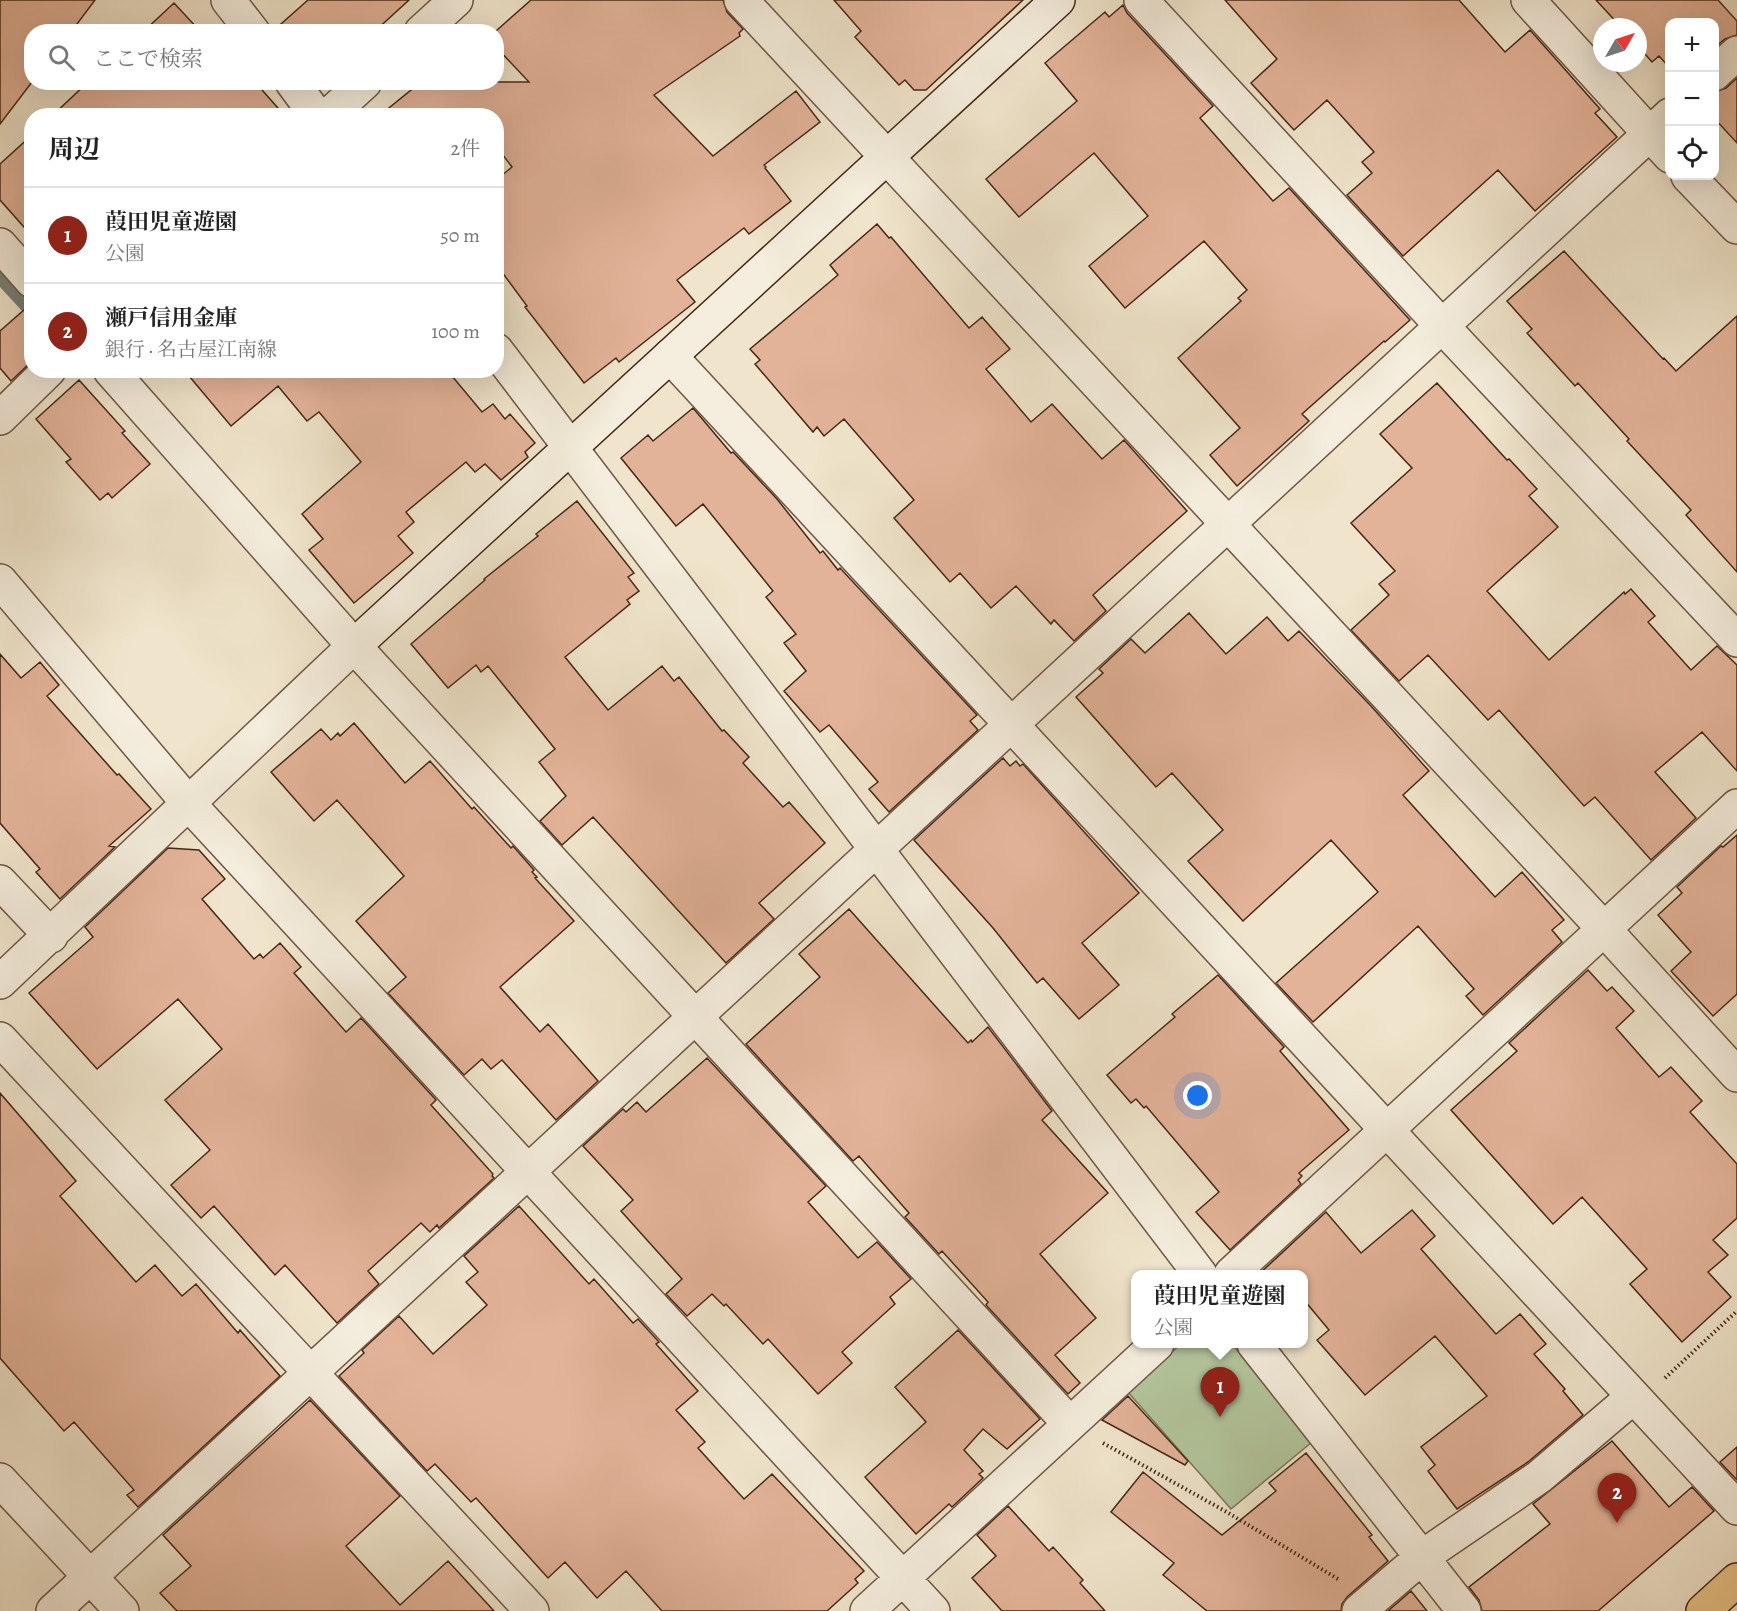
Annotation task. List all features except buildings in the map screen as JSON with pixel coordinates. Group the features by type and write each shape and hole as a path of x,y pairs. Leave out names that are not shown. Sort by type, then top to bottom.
{"main road":[{"path":"1703,1611 1737,1580"}],"street":[{"path":"228,0 246,24"},
{"path":"430,24 456,0"},
{"path":"741,0 1737,1075"},
{"path":"0,982 354,646 1058,0"},
{"path":"1142,0 1442,326 1737,640"},
{"path":"53,1611 1442,326 1663,135 1528,0"},
{"path":"1716,72 1737,53"},
{"path":"298,90 311,108"},
{"path":"337,108 356,90"},
{"path":"1692,180 1737,227"},
{"path":"0,245 24,272"},
{"path":"670,356 1737,1508"},
{"path":"504,360 1196,1270"},
{"path":"0,418 41,378"},
{"path":"117,378 354,646 1070,1424"},
{"path":"0,580 189,804 933,1611"},
{"path":"1236,1270 1737,806"},
{"path":"0,882 51,936"},
{"path":"0,1039 532,1611"},
{"path":"867,1611 1153,1348"},
{"path":"1257,1348 1464,1611"},
{"path":"1366,1605 1422,1557 1539,1477 1636,1399"},
{"path":"0,1480 123,1611"}],"path":[{"path":"1636,1399 1737,1311"},
{"path":"1070,1424 1225,1511 1366,1605"}],"green space":[{"path":"1176,1348 1235,1348 1312,1442 1231,1509 1127,1391"}],"waterway":[{"path":"0,278 24,304"}],"place":[{"name":"葭田児童遊園","path":"1220,1417"},
{"name":"瀬戸信用金庫","path":"1617,1523"}]}
